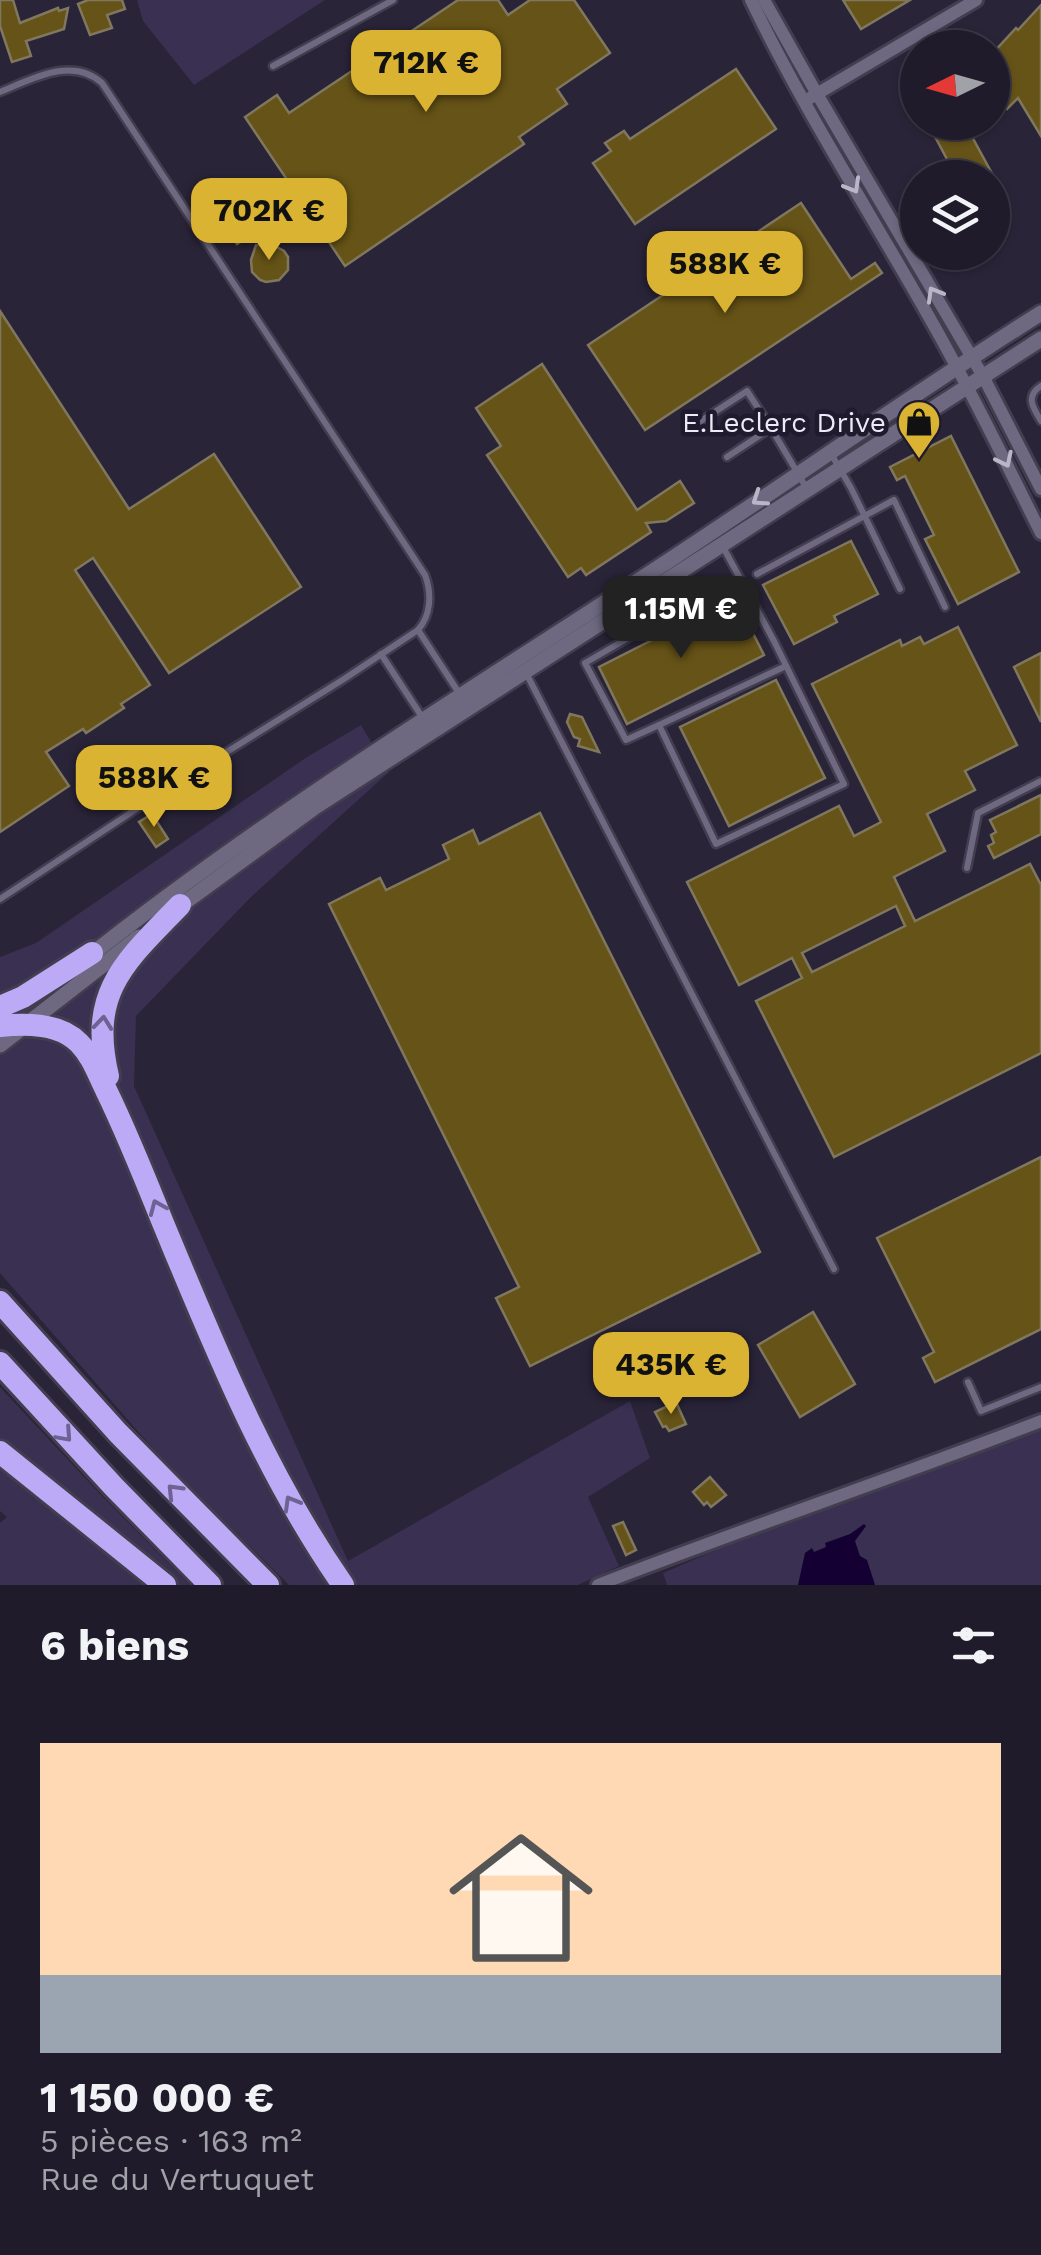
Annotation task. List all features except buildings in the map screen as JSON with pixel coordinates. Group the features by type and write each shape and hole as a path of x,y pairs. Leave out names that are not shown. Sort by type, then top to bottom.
{"highway":[{"path":"120,1118 102,1049 106,1002 130,958 180,905"},
{"path":"0,1006 32,992 92,954"},
{"path":"0,1026 54,1028 78,1042 94,1064 234,1393 285,1493 343,1585"},
{"path":"0,1302 118,1433 268,1585"},
{"path":"0,1363 114,1488 210,1585"},
{"path":"0,1452 165,1585"}],"street":[{"path":"751,0 984,378 1036,467 1041,489"},
{"path":"764,0 810,98 968,388 1041,533"},
{"path":"810,98 976,0"},
{"path":"718,537 797,473 1041,313"},
{"path":"0,1026 254,832 428,726 718,537 840,470 1041,339"},
{"path":"0,1045 180,905 428,726"},
{"path":"598,1585 1041,1421"}],"lane":[{"path":"273,66 393,0"},
{"path":"0,92 61,70 83,72 102,83 424,576 429,590 425,620 418,630 0,899"},
{"path":"1041,386 1031,396 1032,407 1041,421"},
{"path":"690,428 747,390 808,490"},
{"path":"727,457 771,428"},
{"path":"830,451 900,588"},
{"path":"757,574 894,500 945,607"},
{"path":"659,726 716,844 844,784 718,537"},
{"path":"742,581 649,626 585,663 626,740 786,666"},
{"path":"418,630 465,702"},
{"path":"382,654 428,726"},
{"path":"522,665 834,1269"},
{"path":"968,868 978,814 1041,781"},
{"path":"968,1382 981,1411 1041,1388"}],"shaded area":[{"path":"137,0 325,0 194,85 143,21"},
{"path":"361,725 389,772 250,898 136,1016 134,1086 348,1561 630,1401 650,1458 588,1497 619,1566 578,1585 289,1585 168,1466 0,1273 0,957 36,943 307,757"},
{"path":"0,1387 190,1585 0,1585 0,1523 7,1517 0,1511"},
{"path":"1041,1412 1041,1585 667,1585 663,1573 776,1524 772,1511 833,1493"},
{"path":"864,1524 855,1541 860,1556 867,1560 875,1585 798,1585 805,1553 826,1547 825,1543"}],"place":[{"name":"E.Leclerc Drive","path":"919,460"}]}
